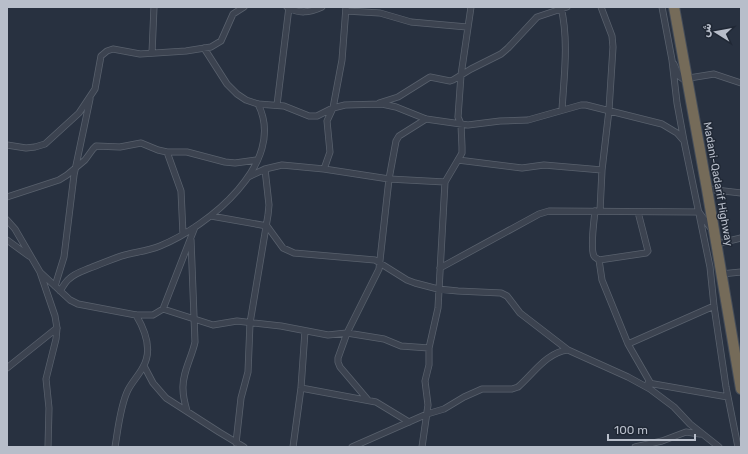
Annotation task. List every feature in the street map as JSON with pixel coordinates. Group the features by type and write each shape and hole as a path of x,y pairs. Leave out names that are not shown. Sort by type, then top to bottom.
{"highway":[{"name":"Madani-Qadarif Highway","path":"674,7 741,389"}],"street":[{"path":"152,53 154,7"},
{"path":"7,146 26,148 45,144 79,113 95,89 101,56 106,51 113,49 140,54 211,47 221,40 233,14 244,7"},
{"path":"277,105 288,7 300,13 305,13 322,7"},
{"path":"422,447 428,405 425,381 430,365 429,348 437,316 445,182 462,153 461,124 458,117 461,75 471,7"},
{"path":"601,7 612,36 613,47 610,110 592,248 593,254 599,260 602,280 628,344 651,384"},
{"path":"662,7 672,60 677,103 684,141 710,267 714,306 728,397 738,447"},
{"path":"376,104 398,97 430,77 450,81 508,48 537,17 563,8 566,47 562,110"},
{"path":"324,169 330,152 327,122 333,108 343,54 346,9 380,13 411,22 467,27"},
{"path":"204,48 227,84 237,94 246,100 258,104 284,106 309,116 317,116 333,108 345,105 376,104 396,107 426,119 461,124 474,124 528,120 586,104 662,124 677,133 684,141"},
{"path":"672,60 681,78 687,80 714,74 741,83"},
{"path":"55,286 64,257 76,166 90,97"},
{"path":"60,291 68,280 75,274 123,256 161,246 195,227 211,216 227,201 248,177 263,145 265,130 264,119 258,104"},
{"path":"368,400 338,362 338,358 347,333 377,274 380,262 389,179 396,141 399,136 426,119"},
{"path":"7,197 59,180 85,160 96,146 120,147 141,143 167,152 187,152 225,162 235,163 257,160"},
{"path":"167,152 182,191 183,234"},
{"path":"458,160 522,168 544,165 602,170"},
{"path":"248,177 265,169 282,165 324,169 389,179 445,182"},
{"path":"241,446 241,398 248,372 250,323 267,226 269,205 265,169"},
{"path":"707,189 741,193"},
{"path":"440,268 539,214 556,211 699,212"},
{"path":"599,260 646,253 648,250 638,212"},
{"path":"699,212 715,239 741,238"},
{"path":"211,216 267,226 283,248 294,254 370,260 380,262 407,280 438,289 501,293 507,296 520,313 568,350 637,382 674,407 690,424 719,447"},
{"path":"7,220 15,229 40,272 56,316 56,339 46,379 49,408 48,447"},
{"path":"40,272 70,300 78,304 136,315 153,315 163,309 195,227"},
{"path":"187,411 182,388 195,342 191,237"},
{"path":"7,240 31,257"},
{"path":"721,274 741,272"},
{"path":"628,344 714,306"},
{"path":"163,309 213,325 232,321 281,326 328,335 347,333 384,339 401,346 429,348"},
{"path":"115,447 126,394 144,366 146,358 147,338 144,328 136,315"},
{"path":"7,368 57,328"},
{"path":"293,447 301,388 305,331"},
{"path":"352,447 427,414 444,409 464,397 482,389 512,389 518,386 551,355 568,350"},
{"path":"144,366 158,390 166,398 241,446"},
{"path":"637,382 728,397"},
{"path":"301,388 368,400 382,405 408,422"},
{"path":"635,447 662,441 686,432 702,434"}]}
